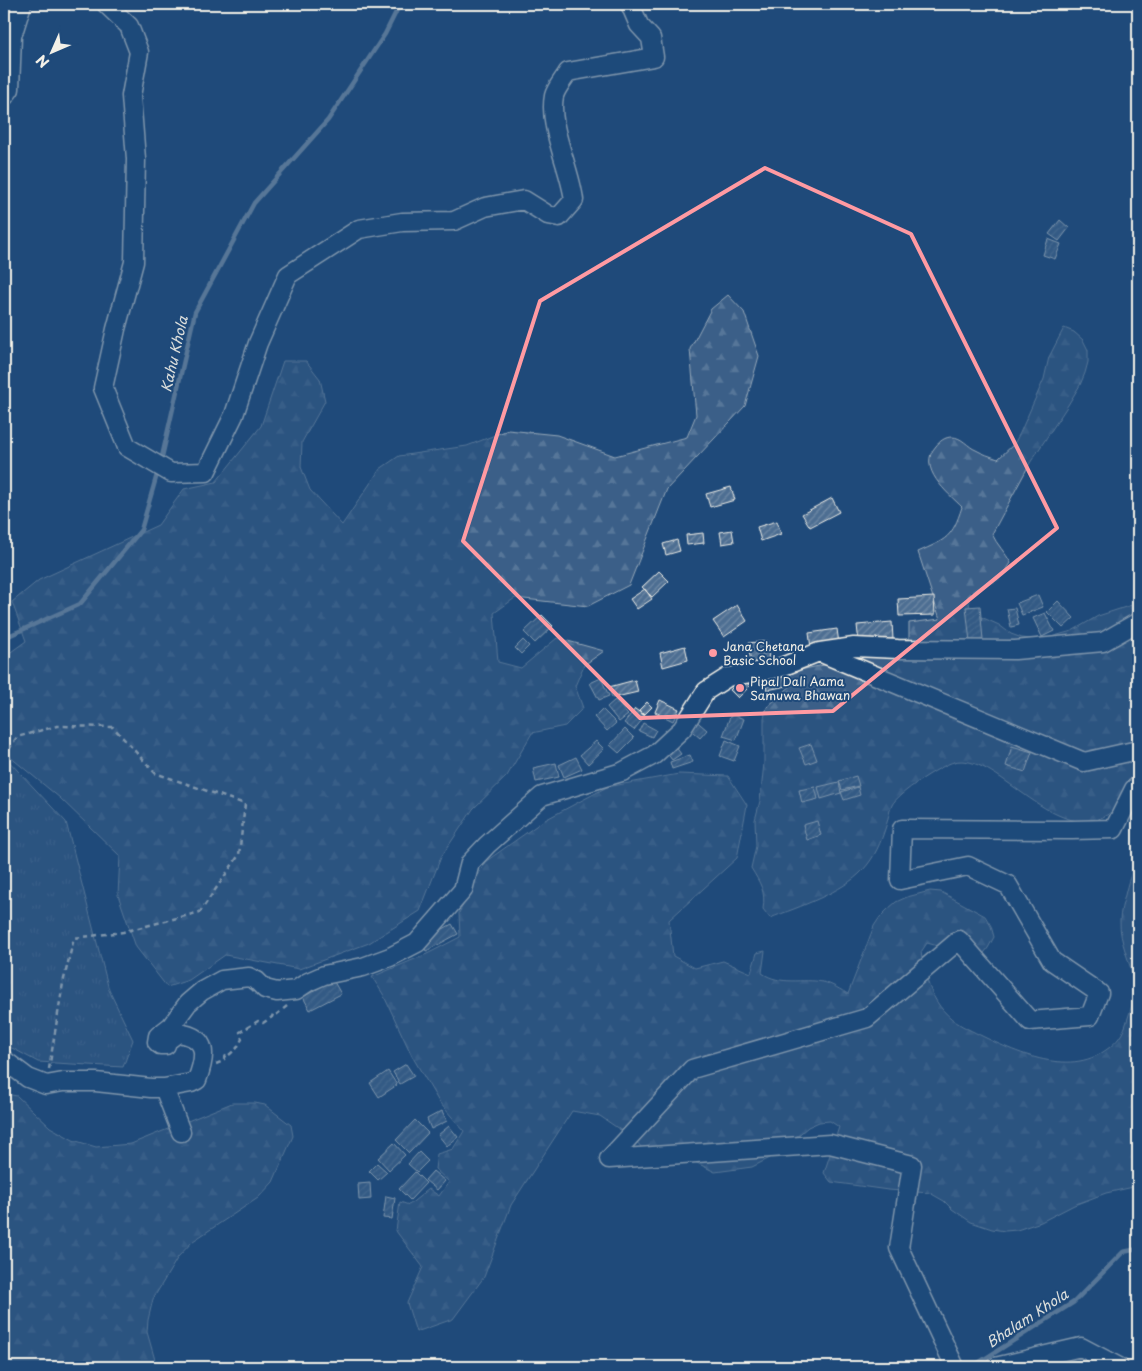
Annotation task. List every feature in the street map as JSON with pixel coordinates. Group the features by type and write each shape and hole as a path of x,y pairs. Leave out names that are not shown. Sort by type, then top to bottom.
{"street":[{"path":"4,97 10,89 12,36 22,4"},
{"path":"106,4 129,26 139,52 131,96 136,159 134,262 103,388 126,447 171,473 206,472 234,415 258,343 288,276 359,229 402,222 454,221 485,207 524,200 548,215 559,217 566,210 574,200 572,185 555,124 554,95 568,72 654,57 651,38 639,25 630,4"},
{"path":"4,1060 28,1078 46,1085 63,1082 96,1082 164,1088 191,1083 197,1080 204,1061 197,1039 188,1034 178,1033 167,1041 166,1046 160,1046 157,1042 158,1036 171,1026 188,1003 202,991 222,980 249,977 257,981 265,989 277,992 295,990 324,975 363,967 390,957 417,943 463,890 470,863 487,845 542,796 622,772 654,755 682,729 706,691 728,677 779,668 819,652 854,647 1015,650 1103,642 1138,622"},
{"path":"819,652 1084,762 1138,750"},
{"path":"954,1367 898,1248 912,1164 830,1144 609,1159 692,1069 867,1018 959,940 1030,1021 1090,1016 1099,993 1052,962 1008,884 968,866 900,880 902,829 1114,829 1134,789 1138,786"},
{"path":"164,1088 181,1132"},
{"path":"995,1367 1081,1347 1119,1367"}],"path":[{"path":"4,757 17,737 57,726 113,727 155,773 245,804 240,855 200,912 123,932 74,938 63,983 46,1085"},
{"path":"200,1073 223,1061 227,1054 229,1055 237,1048 242,1039 240,1032 246,1027 258,1021 263,1023 272,1017 273,1014 276,1015 281,1012 290,1002 288,996 295,990"}],"highlighted area":[{"path":"765,168 911,234 1057,528 833,711 640,718 463,541 540,301"}],"green space":[{"path":"728,295 744,312 759,356 745,406 667,489 629,585 588,606 515,598 494,613 498,662 521,668 557,638 604,651 584,665 575,686 583,708 565,726 532,733 507,776 473,809 441,857 420,911 369,943 299,969 225,955 189,980 167,987 136,947 118,895 120,856 60,798 4,752 4,657 26,641 12,602 39,580 158,525 184,489 216,482 261,426 283,361 306,361 320,379 325,401 302,442 301,467 310,490 342,525 380,469 399,456 467,446 508,430 557,435 615,456 687,437 696,415 690,349 711,309"},
{"path":"1064,328 1074,332 1083,340 1088,350 1088,362 1085,373 1068,405 1030,463 992,534 1011,563 998,580 978,588 968,596 970,608 979,616 999,625 1011,634 1022,638 1040,640 1072,631 1098,616 1138,603 1138,809 1122,804 1103,817 1084,821 1064,817 1044,808 987,769 970,762 954,762 920,780 896,800 891,807 877,849 871,860 854,878 820,898 770,918 763,909 763,892 751,868 756,846 755,820 760,801 764,763 764,718 767,707 793,684 790,672 858,658 909,638 909,623 940,619 918,552 936,544 947,536 955,525 962,507 936,479 930,463 931,454 939,442 949,437 956,437 973,449 998,459 1014,444 1044,379 1049,357"},
{"path":"4,756 66,822 109,990 133,1040 123,1067 38,1062 4,1045"},
{"path":"679,774 728,776 747,805 737,858 669,920 673,956 695,968 723,961 751,973 757,953 765,951 762,973 769,977 784,981 823,982 848,994 874,926 880,917 896,902 907,897 930,891 941,892 985,916 991,926 994,937 981,957 970,959 949,949 927,943 921,952 929,987 934,997 947,1015 968,1029 1017,1051 1053,1061 1070,1062 1087,1059 1103,1052 1120,1037 1124,1029 1132,1004 1134,988 1121,937 1120,918 1130,878 1138,864 1138,1186 1106,1193 1074,1205 1041,1222 1017,1230 1005,1231 971,1222 944,1201 930,1193 888,1190 831,1182 824,1173 839,1127 830,1121 819,1122 808,1127 774,1156 752,1167 715,1172 695,1162 643,1149 635,1140 600,1116 572,1111 511,1205 484,1277 453,1319 416,1332 407,1303 423,1267 396,1231 400,1202 409,1205 429,1189 439,1196 449,1182 435,1169 437,1154 453,1149 464,1131 439,1102 412,1056 383,994 372,977 427,954 460,937 459,913 485,862 543,821 607,787"},
{"path":"4,1095 17,1096 50,1127 73,1140 96,1147 131,1144 232,1103 265,1105 291,1125 293,1136 273,1182 258,1198 193,1241 178,1257 153,1299 147,1332 157,1367 4,1367"}],"building":[{"path":"1060,220 1069,228 1059,241 1049,234"},
{"path":"1048,239 1061,244 1055,259 1043,255"},
{"path":"731,487 735,500 710,507 706,494"},
{"path":"832,498 839,512 810,527 802,514"},
{"path":"777,521 781,534 761,541 757,527"},
{"path":"732,530 734,542 722,544 720,532"},
{"path":"703,533 704,543 687,545 686,535"},
{"path":"677,540 680,551 666,555 663,544"},
{"path":"659,571 669,581 652,597 642,587"},
{"path":"645,589 652,599 637,609 630,599"},
{"path":"1038,595 1043,607 1022,615 1017,603"},
{"path":"934,597 935,615 899,616 898,599"},
{"path":"1058,601 1074,618 1063,628 1047,612"},
{"path":"737,605 747,621 724,637 713,621"},
{"path":"980,606 983,640 970,642 966,607"},
{"path":"1015,608 1019,625 1011,627 1007,609"},
{"path":"1045,613 1054,631 1042,637 1033,618"},
{"path":"542,615 553,626 535,643 524,632"},
{"path":"892,622 893,639 859,643 857,625"},
{"path":"837,629 839,644 811,648 809,633"},
{"path":"523,640 529,646 521,654 515,648"},
{"path":"767,641 770,667 752,670 748,643"},
{"path":"685,646 688,660 663,667 660,653"},
{"path":"784,674 787,686 767,690 764,679"},
{"path":"601,678 609,696 599,700 590,683"},
{"name":"Pipal Dali Aama Samuwa Bhawan","path":"742,678 750,686 738,698 730,690"},
{"path":"635,680 638,692 612,698 609,687"},
{"path":"615,700 628,715 619,722 607,707"},
{"path":"660,700 679,709 673,721 655,712"},
{"path":"647,702 652,707 644,715 639,710"},
{"path":"602,709 616,723 607,731 594,717"},
{"path":"635,709 645,716 634,730 624,723"},
{"path":"731,714 744,719 736,740 723,736"},
{"path":"693,718 707,730 700,738 686,726"},
{"path":"643,723 656,730 652,737 639,731"},
{"path":"625,729 634,738 619,753 610,745"},
{"path":"726,740 740,746 734,761 720,756"},
{"path":"596,741 604,749 588,764 580,755"},
{"path":"672,742 681,754 672,760 664,749"},
{"path":"811,744 817,760 806,764 799,748"},
{"path":"1012,746 1032,752 1025,772 1006,766"},
{"path":"690,755 693,762 672,769 670,762"},
{"path":"576,757 582,769 564,777 559,765"},
{"path":"556,763 559,777 536,782 533,768"},
{"path":"856,776 859,786 842,790 839,781"},
{"path":"839,782 841,793 821,799 818,787"},
{"path":"815,787 818,799 802,803 799,790"},
{"path":"858,787 860,795 844,800 841,792"},
{"path":"817,821 821,835 807,840 803,825"},
{"path":"452,924 458,934 426,951 421,941"},
{"path":"333,980 341,994 310,1010 303,997"},
{"path":"406,1064 414,1076 400,1084 393,1072"},
{"path":"388,1071 397,1085 379,1097 370,1083"},
{"path":"442,1111 447,1121 431,1129 427,1119"},
{"path":"415,1120 428,1133 409,1153 396,1140"},
{"path":"449,1126 458,1137 447,1146 438,1135"},
{"path":"394,1143 405,1155 389,1170 378,1158"},
{"path":"419,1152 428,1161 417,1172 408,1164"},
{"path":"377,1163 387,1172 378,1180 369,1171"},
{"path":"433,1171 445,1181 437,1190 425,1180"},
{"path":"415,1172 426,1183 410,1200 399,1189"},
{"path":"370,1183 371,1199 359,1200 358,1184"},
{"path":"386,1196 395,1198 392,1219 383,1218"}],"waterway":[{"name":"Kahu Khola","path":"161,461 195,312 254,203 328,120 385,34 400,4"},
{"name":"Kahu Khola","path":"4,638 80,604 141,530 158,471"},
{"name":"Bhalam Khola","path":"972,1367 1074,1302 1123,1252 1138,1249"}],"place":[{"name":"Jana Chetana Basic School","path":"713,653"},
{"name":"Pipal Dali Aama Samuwa Bhawan","path":"740,688"}]}
